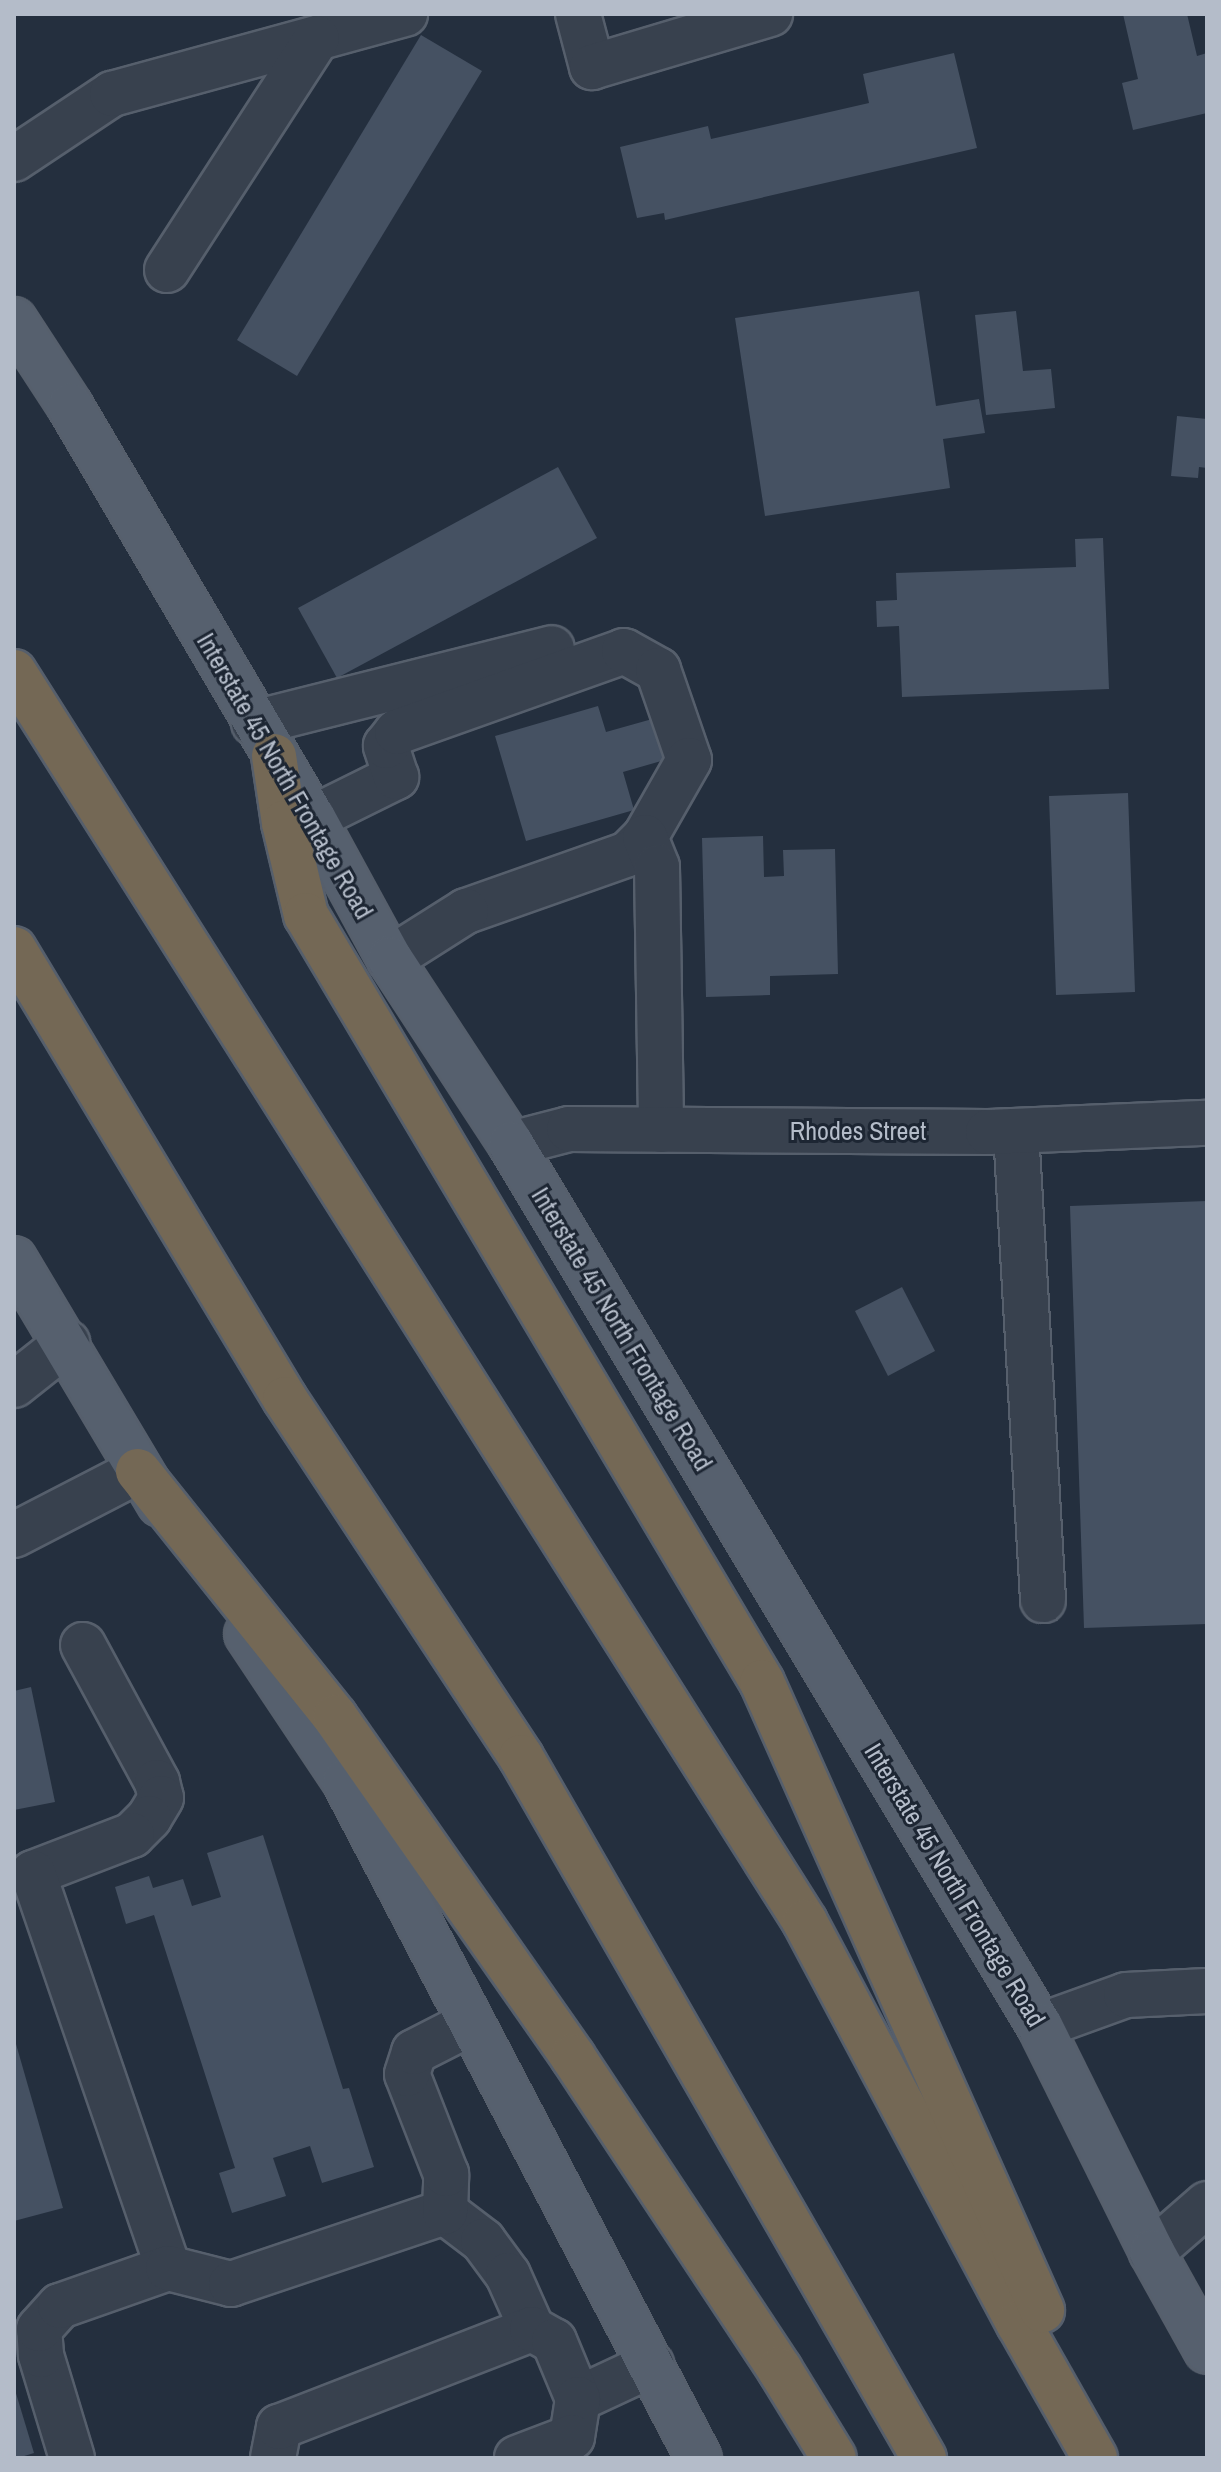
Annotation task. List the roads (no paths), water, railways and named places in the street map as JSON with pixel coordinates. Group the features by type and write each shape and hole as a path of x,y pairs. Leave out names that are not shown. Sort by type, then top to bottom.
{"highway":[{"path":"14,672 805,1922 1019,2324 1095,2458"},
{"path":"264,740 306,915 762,1682 1108,2458"},
{"path":"14,949 285,1399 521,1757 924,2458"},
{"path":"138,1471 335,1717 573,2057 772,2357 834,2458"}],"main road":[{"name":"Interstate 45 North Frontage Road","path":"14,320 70,406 264,740 313,818 390,959 511,1144 1040,2026 1152,2252 1207,2351"},
{"path":"14,1259 67,1343 138,1471 345,1781 699,2458"}],"street":[{"path":"14,159 112,94 405,14"},
{"path":"578,14 592,67 770,14"},
{"path":"167,270 317,38"},
{"path":"264,740 552,648"},
{"path":"313,818 396,777 386,746 397,732 624,651 658,670 689,760 645,837 628,854 466,911 390,959"},
{"path":"645,837 657,867 661,1130"},
{"name":"Rhodes Street","path":"511,1144 569,1129 1016,1131 1207,1123"},
{"path":"1016,1131 1043,1600"},
{"path":"14,1385 67,1343"},
{"path":"14,1535 138,1471"},
{"path":"83,1645 157,1782 161,1798 149,1818 132,1835 24,1876 168,2268"},
{"path":"1040,2026 1126,1995 1207,1991"},
{"path":"445,2212 446,2174 407,2074 414,2052 471,2023"},
{"path":"1152,2252 1207,2204"},
{"path":"72,2458 41,2355 39,2329 60,2306 168,2268 231,2284 445,2212"},
{"path":"445,2212 483,2241 508,2275 532,2329 554,2341 578,2399 572,2437 517,2458"},
{"path":"273,2458 279,2427 532,2329"},
{"path":"578,2399 651,2365"}]}
